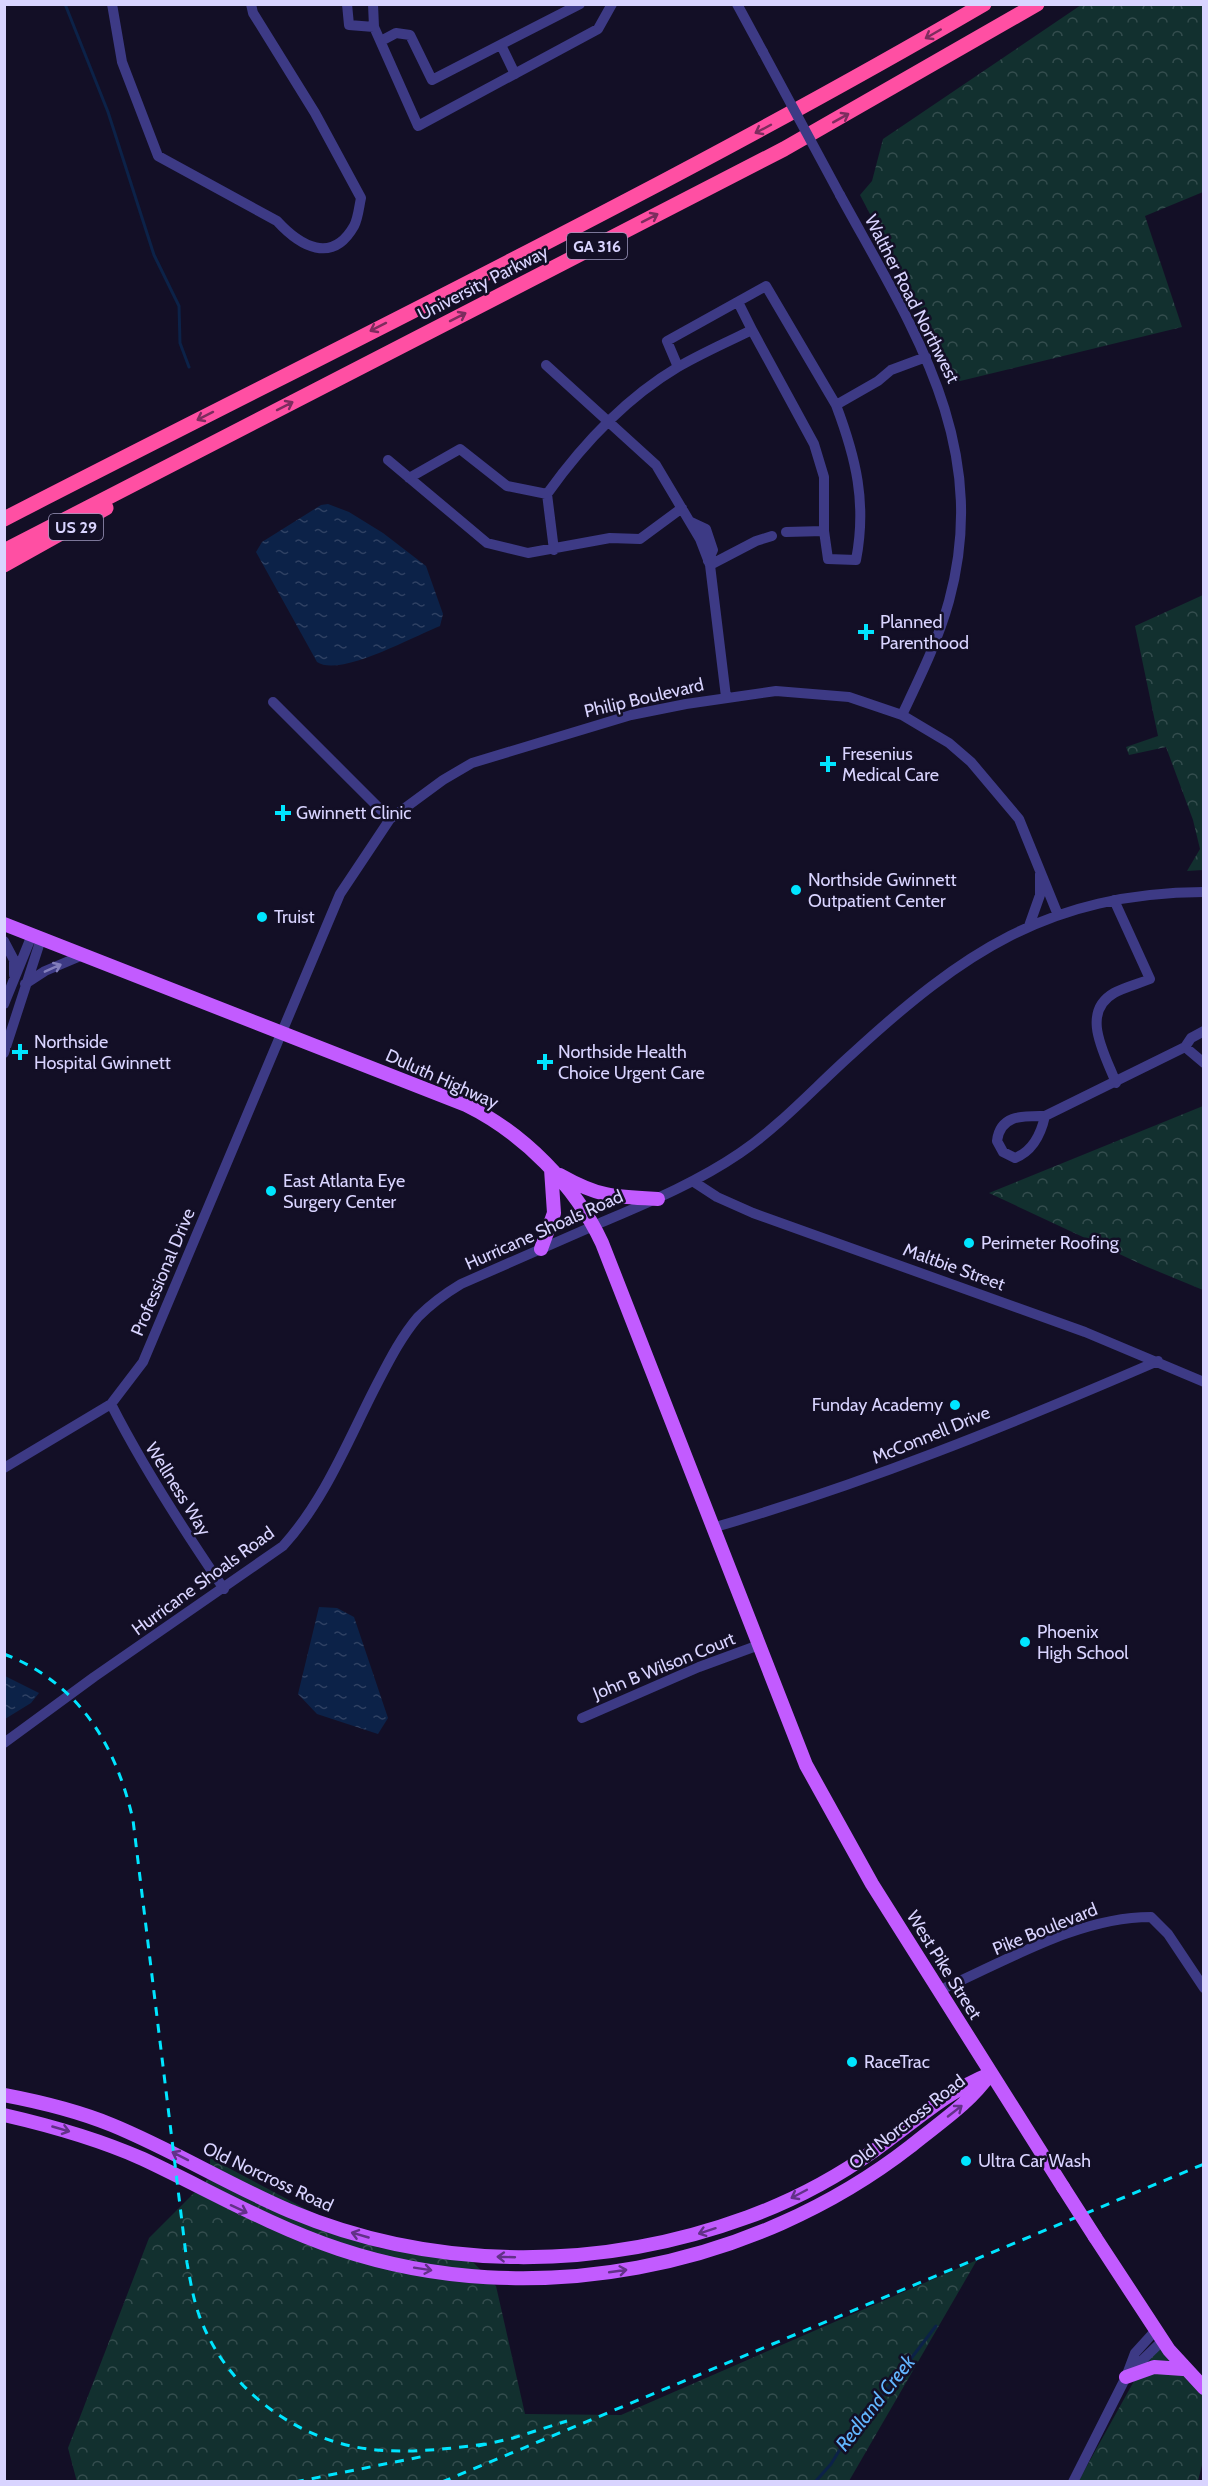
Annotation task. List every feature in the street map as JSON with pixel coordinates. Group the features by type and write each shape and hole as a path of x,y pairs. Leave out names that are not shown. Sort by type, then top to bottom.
{"highway":[{"name":"University Parkway","path":"4,519 677,174 850,82 984,4"},
{"name":"University Parkway","path":"4,551 784,150 1037,4"},
{"name":"US 29","path":"4,565 82,524 114,503 141,480"},
{"name":"US 29","path":"4,513 39,502"}],"main road":[{"name":"Duluth Highway","path":"4,924 422,1086 472,1109 510,1133 551,1169 594,1226 712,1528"},
{"path":"551,1169 588,1191 604,1196 658,1199"},
{"path":"541,1249 554,1213 551,1169"},
{"name":"West Pike Street","path":"712,1528 821,1795 872,1884 1095,2237 1159,2336 1203,2388"},
{"name":"Old Norcross Road","path":"4,2095 110,2124 289,2210 357,2234 450,2253 550,2257 596,2254 653,2245 749,2217 848,2168 962,2084 990,2074"},
{"name":"Old Norcross Road","path":"4,2115 96,2140 142,2159 280,2228 342,2250 434,2271 485,2276 546,2277 612,2272 675,2260 705,2252 785,2223 830,2201 887,2164 974,2096 990,2074"},
{"path":"1125,2376 1154,2367 1184,2368"}],"street":[{"path":"112,4 122,62 158,156 277,221 292,238 308,246 327,249 341,243 355,225 361,198 315,113 253,13 251,4"},
{"path":"347,4 349,25 375,27"},
{"path":"373,4 375,27 417,126 598,29 612,4"},
{"path":"381,41 396,33 410,35 432,80 580,4"},
{"name":"Walther Road Northwest","path":"737,4 927,359 944,402 955,444 960,486 960,530 955,571 941,626 902,715"},
{"path":"501,45 515,74"},
{"path":"678,367 667,341 766,286 836,405 852,448 861,493 856,560 828,559 824,531 824,477 814,444 738,302"},
{"path":"554,550 547,494 563,471 631,400 678,367 752,330"},
{"path":"836,405 878,381 884,382 927,359"},
{"path":"546,365 656,465 703,545"},
{"path":"409,478 460,449 507,486 547,494"},
{"path":"388,460 487,543 528,553 610,538 640,539 682,508"},
{"path":"691,522 706,529 699,556 709,563 726,697"},
{"path":"786,532 824,531"},
{"path":"709,563 772,536"},
{"name":"Philip Boulevard","path":"282,1032 340,894 390,819 442,780 472,763 631,715 726,697 776,691 849,697 902,715 949,743 990,783 1019,819 1058,915"},
{"path":"273,702 390,819"},
{"path":"1029,926 1040,895 1040,868"},
{"name":"Hurricane Shoals Road","path":"4,1743 94,1677 283,1546 306,1518 390,1360 418,1317 461,1284 694,1182 742,1151 769,1130 938,979 975,954 1029,926 1058,915 1114,900 1148,895 1203,892"},
{"path":"1114,900 1150,979 1114,993 1099,1011 1096,1030 1116,1083"},
{"path":"4,1053 19,982 37,937"},
{"path":"4,941 14,960 19,982"},
{"path":"4,1004 19,982 83,955"},
{"path":"1045,1116 1041,1133 1023,1155 1015,1158 1003,1152 998,1141 1001,1126 1011,1118 1045,1116 1185,1047 1191,1038 1203,1030"},
{"name":"Professional Drive","path":"4,1468 111,1404 143,1362 282,1032"},
{"path":"1185,1047 1203,1063"},
{"name":"Maltbie Street","path":"694,1182 717,1197 753,1212 1158,1361 1203,1382"},
{"name":"McConnell Drive","path":"712,1528 805,1502 905,1464 1158,1361"},
{"name":"Wellness Way","path":"111,1404 133,1448 180,1525 224,1589"},
{"name":"John B Wilson Court","path":"582,1718 699,1667 759,1646"},
{"name":"Pike Boulevard","path":"939,1990 1094,1924 1128,1917 1151,1917 1168,1934 1203,1988"},
{"path":"1073,2481 1135,2353 1159,2336"}],"green space":[{"path":"1081,5 1203,5 1203,192 1145,216 1182,327 952,383 932,332 860,195 872,181 883,139"},
{"path":"1203,595 1203,870 1187,871 1200,849 1193,820 1166,747 1129,755 1126,747 1158,736 1135,626"},
{"path":"1203,1106 1203,1290 1145,1266 989,1193"},
{"path":"210,2158 379,2248 470,2259 496,2286 525,2414 621,2415 977,2260 849,2481 77,2482 68,2448 149,2238 210,2177"},
{"path":"1154,2345 1168,2353 1203,2386 1203,2461 1198,2481 1078,2482"}],"water":[{"path":"328,504 349,512 383,533 426,566 443,614 440,626 360,660 328,665 317,662 256,552 262,542 321,505"},
{"path":"319,1607 337,1608 354,1617 388,1718 378,1734 317,1714 298,1694"},
{"path":"5,1676 39,1693 31,1703 5,1719"}],"waterway":[{"path":"65,4 108,112 154,255 179,306 180,343 189,367"},
{"name":"Redland Creek","path":"815,2482 831,2464 856,2423 879,2400 936,2326"}],"railway":[{"path":"4,1654 30,1666 73,1699 104,1742 126,1793 133,1820 187,2263 197,2310 216,2350 232,2373 251,2393 296,2426 322,2437 349,2445 390,2451 430,2450 485,2444"},
{"path":"442,2482 1204,2164"},
{"path":"478,2446 567,2421"},
{"path":"295,2482 425,2456"}],"place":[{"name":"Planned Parenthood","path":"866,632"},
{"name":"Fresenius Medical Care","path":"828,764"},
{"name":"Gwinnett Clinic","path":"283,813"},
{"name":"Northside Gwinnett Outpatient Center","path":"796,890"},
{"name":"Truist","path":"262,917"},
{"name":"Northside Hospital Gwinnett","path":"20,1052"},
{"name":"Northside Health Choice Urgent Care","path":"545,1062"},
{"name":"East Atlanta Eye Surgery Center","path":"271,1191"},
{"name":"Perimeter Roofing","path":"969,1243"},
{"name":"Funday Academy","path":"955,1405"},
{"name":"Phoenix High School","path":"1025,1642"},
{"name":"RaceTrac","path":"852,2062"},
{"name":"Ultra Car Wash","path":"966,2161"}]}
